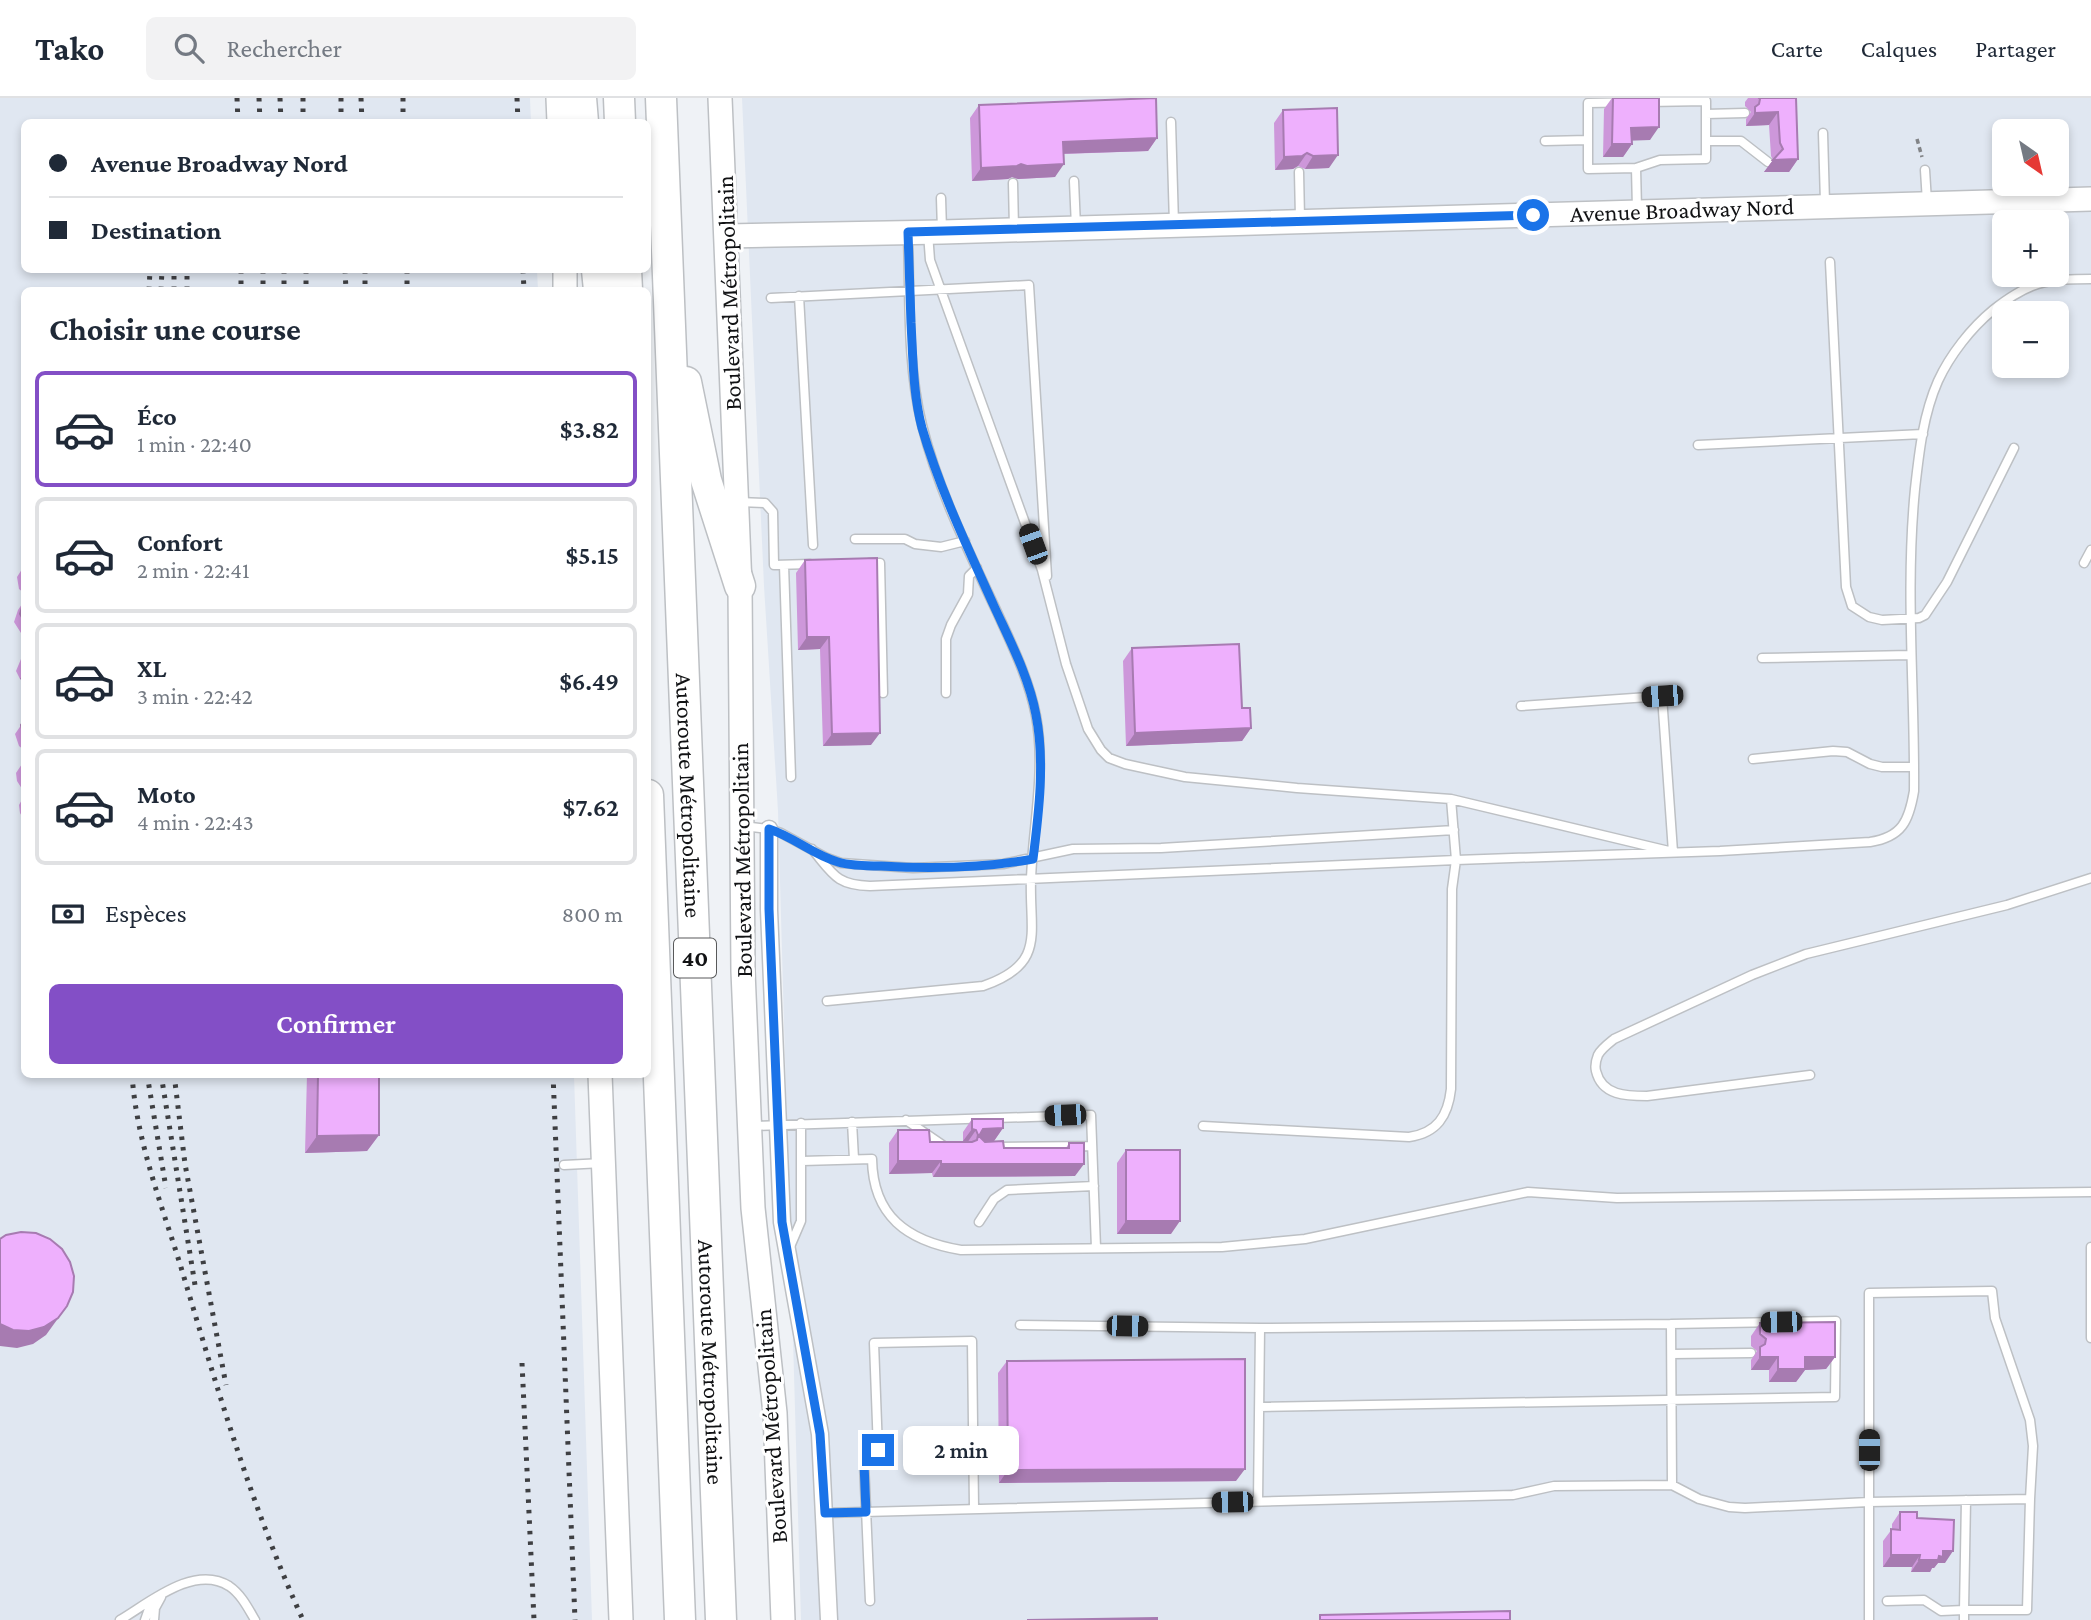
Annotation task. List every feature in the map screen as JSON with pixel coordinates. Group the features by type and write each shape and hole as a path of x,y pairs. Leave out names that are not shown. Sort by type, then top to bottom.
{"highway":[{"path":"581,98 583,119"},
{"path":"619,98 620,119"},
{"name":"Autoroute Métropolitaine","path":"661,98 721,1620"},
{"path":"668,296 706,480 740,586"},
{"name":"Autoroute Métropolitaine","path":"651,872 680,1620"}],"main road":[{"path":"558,98 559,119"},
{"name":"Boulevard Métropolitain","path":"720,98 740,586 743,971 749,1126 757,1259 775,1413 783,1620"},
{"name":"Avenue Broadway Nord","path":"727,236 2091,199"},
{"path":"600,1078 621,1620"}],"street":[{"name":"Boulevard Métropolitain","path":"769,829 769,909 782,1222 820,1434 829,1620"}],"lane":[{"path":"1706,101 1706,159 1660,160 1636,168 1588,169 1588,140 1588,103 1706,101"},
{"path":"1706,114 1745,113"},
{"path":"1171,122 1174,225"},
{"path":"1823,133 1825,206"},
{"path":"1545,141 1588,140"},
{"path":"1706,141 1741,141 1768,162"},
{"path":"1636,168 1637,212"},
{"path":"1925,170 1927,204"},
{"path":"1298,172 1300,222"},
{"path":"1074,181 1076,228"},
{"path":"1013,183 1014,230"},
{"path":"827,1001 970,988 1001,980 1025,960 1031,947 1031,880 1040,782 1036,714 1018,659 936,470 915,396 910,290 926,232 941,198"},
{"path":"926,232 930,260 1042,570 1066,664 1088,729 1109,758 1185,777 1451,799 1672,852"},
{"path":"1830,262 1846,587 1852,606 1869,617 1882,620 1925,615 1933,605 2014,448"},
{"path":"812,849 836,878 853,886 1672,852 1884,840 1896,833 1907,819 1913,791 1909,618 1912,527 1927,413 1952,356 1986,316 2024,289 2041,283 2091,279"},
{"path":"771,298 1030,285 1049,595"},
{"path":"799,296 813,545"},
{"path":"1698,445 1923,435"},
{"path":"737,502 759,501 773,512 774,565 820,564"},
{"path":"855,539 905,539 915,544 941,547 965,541"},
{"path":"2084,563 2091,550"},
{"path":"856,564 880,563 883,693"},
{"path":"784,565 790,777"},
{"path":"946,692 946,639 968,593 970,576 977,568"},
{"path":"1762,658 1910,655"},
{"path":"1521,706 1662,696 1672,852"},
{"path":"1753,759 1833,751 1847,752 1882,767 1914,767"},
{"path":"1203,1126 1409,1137 1433,1129 1444,1118 1451,1089 1452,901 1456,860 1451,799"},
{"path":"741,826 769,829 841,863 914,868 1003,864 1073,849 1161,848 1454,830"},
{"path":"1810,1074 1631,1096 1615,1094 1605,1087 1595,1068 1598,1055 1614,1039 1806,954 2007,905 2091,878"},
{"path":"749,1126 1091,1115 1096,1248"},
{"path":"906,1120 944,1146 953,1148"},
{"path":"852,1122 854,1159"},
{"path":"786,1255 802,1221 801,1124"},
{"path":"990,1147 1092,1146"},
{"path":"802,1161 872,1159 875,1189 886,1212 910,1233 929,1243 961,1250 1272,1244 1528,1192 1617,1198 2091,1192"},
{"path":"564,1164 604,1163"},
{"path":"979,1222 994,1199 1007,1190 1094,1186"},
{"path":"2091,1247 2091,1338"},
{"path":"1869,1620 1869,1293 1992,1291 1995,1318 2031,1420 2033,1446 2027,1610 1941,1611 1924,1600 1887,1601"},
{"path":"1020,1325 1260,1328 1836,1321 1835,1397 1259,1407"},
{"path":"1671,1324 1672,1485"},
{"path":"1258,1501 1260,1328"},
{"path":"870,1601 864,1463 878,1450 874,1343 972,1340 974,1508"},
{"path":"1672,1354 1751,1353"},
{"path":"825,1513 1513,1495 1553,1486 1672,1485 1699,1499 1745,1508 2030,1499"},
{"path":"1964,1620 1966,1500"},
{"path":"122,1620 132,1617 142,1607 169,1591 196,1581 219,1581 238,1594 255,1620"},
{"path":"154,1620 158,1600 169,1591"},
{"path":"145,1620 153,1600"}],"path":[{"path":"1917,139 1925,170"}],"shaded area":[{"path":"0,98 530,98 531,119 21,119 21,273 537,273 538,287 21,287 21,1078 574,1078 592,1620 0,1620"},
{"path":"742,98 2091,98 2091,1620 801,1620 778,811 764,586"}],"building":[{"path":"1156,98 1157,138 1063,142 1064,164 981,168 979,105"},
{"path":"1613,98 1659,98 1659,127 1631,128 1632,144 1612,144"},
{"path":"1759,98 1796,98 1798,159 1773,160 1783,149 1780,143 1778,112 1755,113"},
{"path":"1337,108 1338,155 1313,156 1307,153 1284,157 1283,110"},
{"path":"877,558 880,733 832,734 829,637 807,637 805,560"},
{"path":"1239,644 1242,708 1250,708 1251,728 1135,733 1132,648"},
{"path":"318,1078 379,1078 379,1135 317,1136"},
{"path":"972,1119 1003,1119 1003,1128 983,1129 979,1136 985,1142 1003,1141 1004,1148 1069,1148 1069,1143 1084,1143 1084,1164 941,1164 941,1161 898,1161 898,1130 929,1130 930,1142 972,1142 977,1140 978,1135 976,1130 972,1129"},
{"path":"1126,1150 1180,1150 1180,1221 1126,1221"},
{"path":"21,1232 36,1233 50,1239 62,1249 74,1276 73,1292 58,1318 44,1327 29,1331 13,1330 0,1324 0,1239"},
{"path":"1835,1322 1835,1357 1805,1357 1805,1369 1778,1369 1778,1357 1760,1357 1760,1347 1765,1344 1766,1339 1760,1334 1760,1323"},
{"path":"1245,1359 1245,1469 1008,1470 1007,1361"},
{"path":"1900,1512 1917,1512 1917,1518 1954,1520 1953,1551 1943,1551 1943,1557 1939,1556 1938,1560 1919,1560 1920,1555 1891,1555 1891,1529 1900,1530"},
{"path":"1510,1611 1510,1620 1320,1620 1320,1615"},
{"path":"1157,1618 1157,1620 1027,1620"}],"railway":[{"path":"237,98 238,119"},
{"path":"259,98 260,119"},
{"path":"280,98 281,119"},
{"path":"303,98 303,119"},
{"path":"341,98 341,119"},
{"path":"361,98 362,119"},
{"path":"403,98 403,119"},
{"path":"517,98 518,119"},
{"path":"149,287 150,273"},
{"path":"161,287 162,273"},
{"path":"174,273 174,287"},
{"path":"187,273 187,287"},
{"path":"241,273 241,287"},
{"path":"263,273 263,287"},
{"path":"284,273 284,287"},
{"path":"306,273 306,287"},
{"path":"345,273 346,287"},
{"path":"365,273 365,287"},
{"path":"407,273 407,287"},
{"path":"523,273 524,287"},
{"path":"132,1078 134,1098 150,1170 221,1399 267,1533 303,1620"},
{"path":"148,1078 166,1188"},
{"path":"162,1078 195,1285"},
{"path":"174,1078 185,1164 226,1385"},
{"path":"553,1078 575,1620"},
{"path":"522,1363 534,1620"}],"route":[{"path":"878,1450 864,1463 866,1512 825,1513 820,1434 782,1222 769,909 769,829 781,832 841,863 914,868 1003,864 1033,859 1040,782 1039,734 1030,692 965,541 922,428 915,396 908,232 1533,215"}]}
